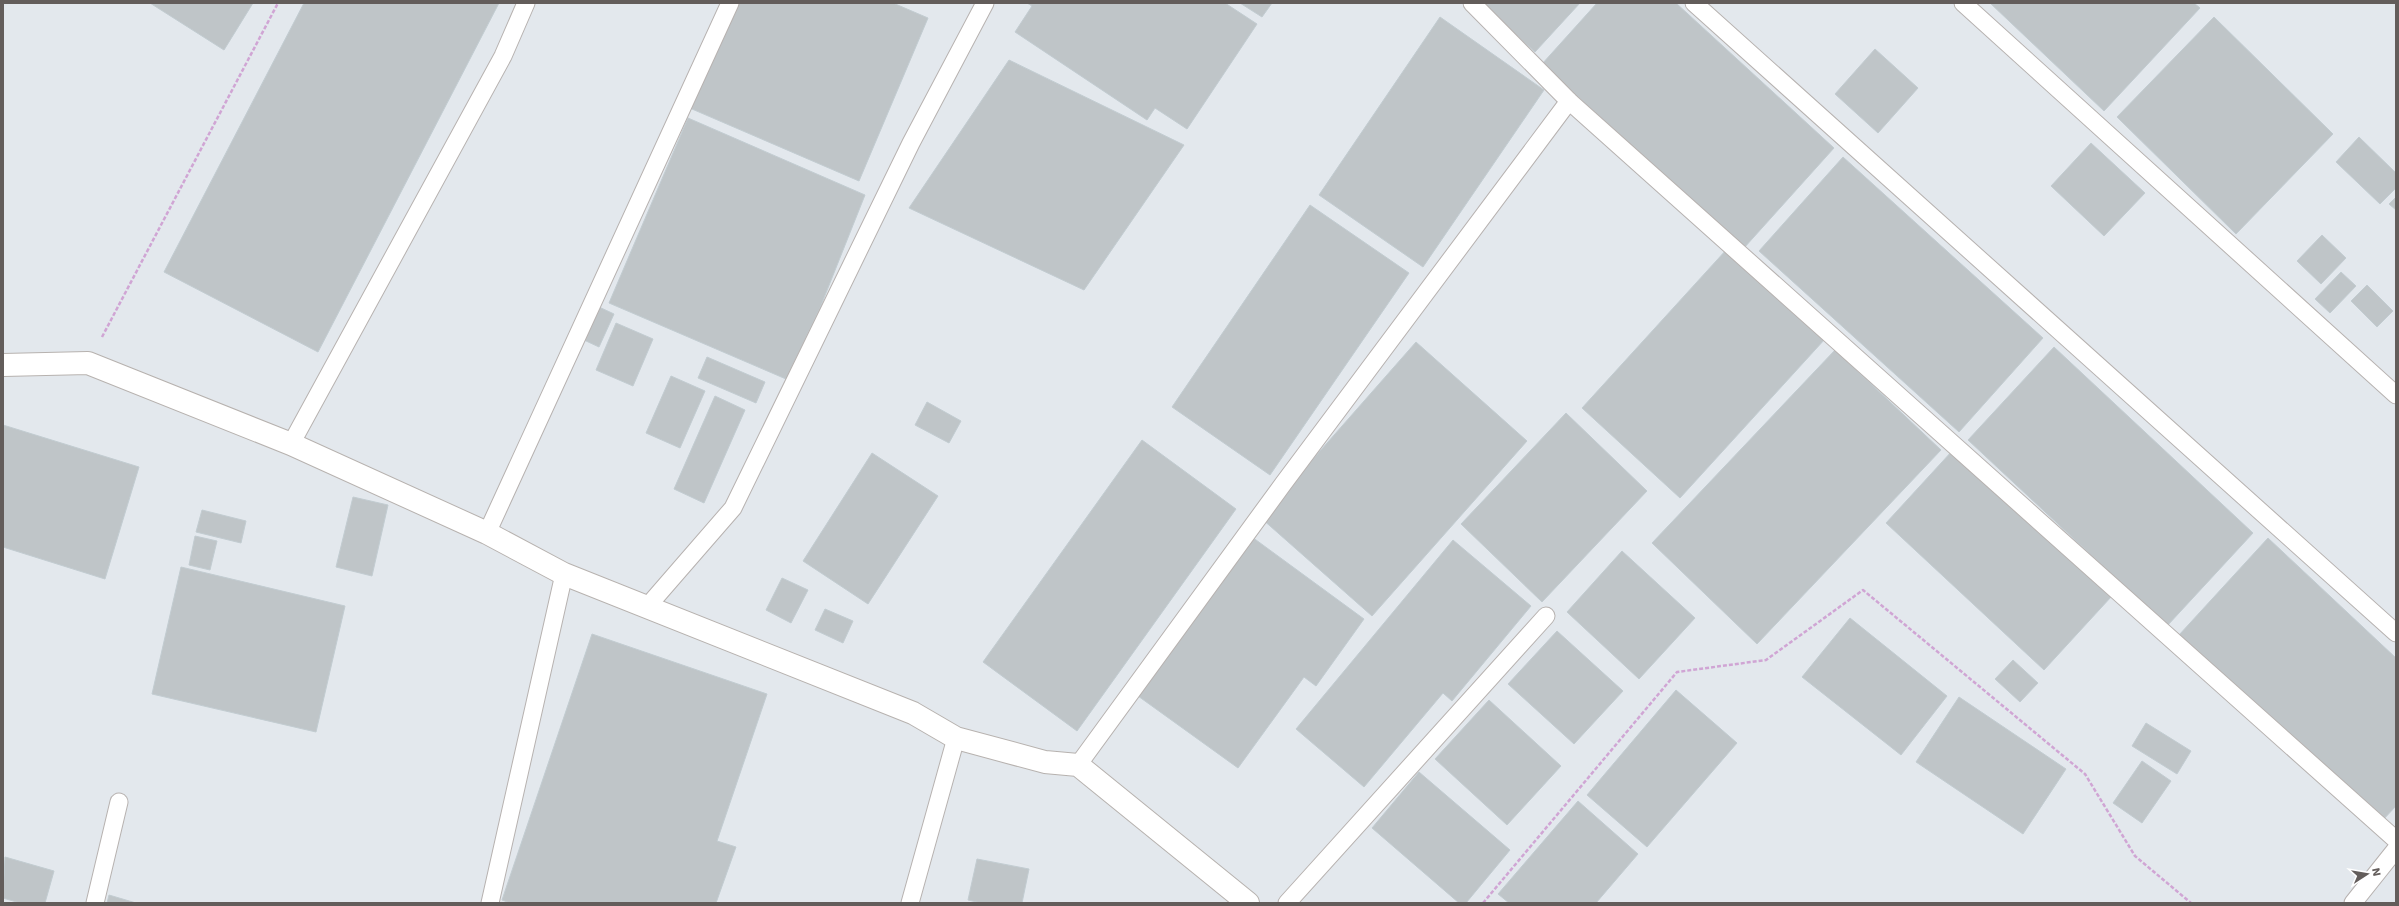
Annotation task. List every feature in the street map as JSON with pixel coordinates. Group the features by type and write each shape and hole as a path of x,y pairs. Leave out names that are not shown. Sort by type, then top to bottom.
{"street":[{"path":"3,365 88,363 291,444 488,533 564,574 913,713 956,738 1045,762 1078,765 1248,903"}],"lane":[{"path":"291,444 503,56 526,3"},
{"path":"488,533 730,3"},
{"path":"647,607 734,508 911,143 985,3"},
{"path":"1472,3 1569,101 2396,840"},
{"path":"1694,3 2396,633"},
{"path":"1963,3 2396,395"},
{"path":"1078,765 1283,484 1569,101"},
{"path":"490,903 564,574"},
{"path":"1287,903 1546,616"},
{"path":"910,903 956,738"},
{"path":"94,903 119,802"},
{"path":"2353,903 2396,849"}],"path":[{"path":"88,363 278,3"},
{"path":"1484,903 1677,672 1766,660 1863,590 2085,774 2135,856 2191,903"}],"building":[{"path":"150,3 253,3 224,50"},
{"path":"304,3 499,3 318,352 164,272"},
{"path":"729,3 893,3 928,18 859,181 685,106"},
{"path":"1027,3 1225,3 1257,24 1187,129 1155,108 1147,120 1015,32 1032,6"},
{"path":"1240,3 1272,3 1262,17"},
{"path":"1481,3 1580,3 1535,52"},
{"path":"1597,3 1676,3 1834,148 1744,248 1542,64"},
{"path":"1990,3 2194,3 2200,8 2104,111"},
{"path":"1440,17 1544,90 1423,267 1319,195"},
{"path":"2214,17 2333,134 2236,234 2117,117"},
{"path":"1875,49 1918,88 1878,133 1835,94"},
{"path":"1009,60 1184,145 1084,290 909,208"},
{"path":"688,118 865,195 820,308 786,379 609,303"},
{"path":"2359,137 2396,173 2396,188 2380,204 2336,162"},
{"path":"2091,143 2145,193 2104,236 2051,186"},
{"path":"1843,157 2043,338 1959,432 1759,251"},
{"path":"2396,197 2396,210 2389,204"},
{"path":"1310,205 1409,273 1270,475 1172,407"},
{"path":"2322,235 2346,258 2321,284 2297,261"},
{"path":"1727,249 1825,339 1680,498 1582,408"},
{"path":"2341,272 2356,286 2330,313 2315,299"},
{"path":"2367,285 2393,311 2377,327 2351,301"},
{"path":"599,307 614,314 599,347 584,340"},
{"path":"616,323 653,339 633,386 596,370"},
{"path":"1416,342 1527,441 1372,616 1261,518"},
{"path":"2054,347 2253,533 2167,626 1968,440"},
{"path":"1835,350 1941,450 1757,644 1652,543"},
{"path":"707,357 765,382 756,403 698,378"},
{"path":"671,376 705,391 680,448 646,433"},
{"path":"715,396 745,410 704,503 674,489"},
{"path":"927,402 961,421 949,443 915,425"},
{"path":"1566,413 1647,491 1542,602 1461,524"},
{"path":"3,425 139,467 105,579 3,547"},
{"path":"1142,440 1236,509 1077,731 983,662"},
{"path":"1953,450 2111,597 2044,670 1886,523"},
{"path":"872,453 938,496 868,604 803,561"},
{"path":"353,497 388,505 372,576 336,567"},
{"path":"202,510 246,521 241,543 196,532"},
{"path":"195,536 217,541 210,570 189,565"},
{"path":"1252,537 1364,619 1316,686 1304,677 1238,768 1138,696"},
{"path":"2268,538 2396,658 2396,806 2381,822 2179,635"},
{"path":"1453,540 1531,606 1452,701 1443,693 1364,787 1296,729"},
{"path":"1622,551 1695,618 1639,679 1567,612"},
{"path":"181,567 345,606 316,732 152,694"},
{"path":"782,578 808,590 791,623 766,610"},
{"path":"825,609 853,621 843,643 815,630"},
{"path":"1850,618 1947,696 1901,755 1802,677"},
{"path":"1557,631 1623,691 1574,744 1508,684"},
{"path":"592,634 767,694 717,841 736,847 716,903 510,903 502,900"},
{"path":"2013,660 2038,683 2020,702 1995,679"},
{"path":"1676,690 1737,743 1647,847 1587,795"},
{"path":"1959,697 2066,769 2023,834 1916,762"},
{"path":"1489,700 1561,766 1507,825 1435,759"},
{"path":"2146,723 2191,751 2177,774 2132,746"},
{"path":"2142,761 2171,781 2142,823 2113,803"},
{"path":"1419,772 1510,850 1466,903 1459,903 1372,828"},
{"path":"1578,801 1638,854 1596,903 1509,903 1498,894"},
{"path":"5,857 54,871 45,903 20,903 3,898"},
{"path":"977,859 1029,869 1022,903 981,903 968,900"},
{"path":"109,895 136,903 107,903"}]}
